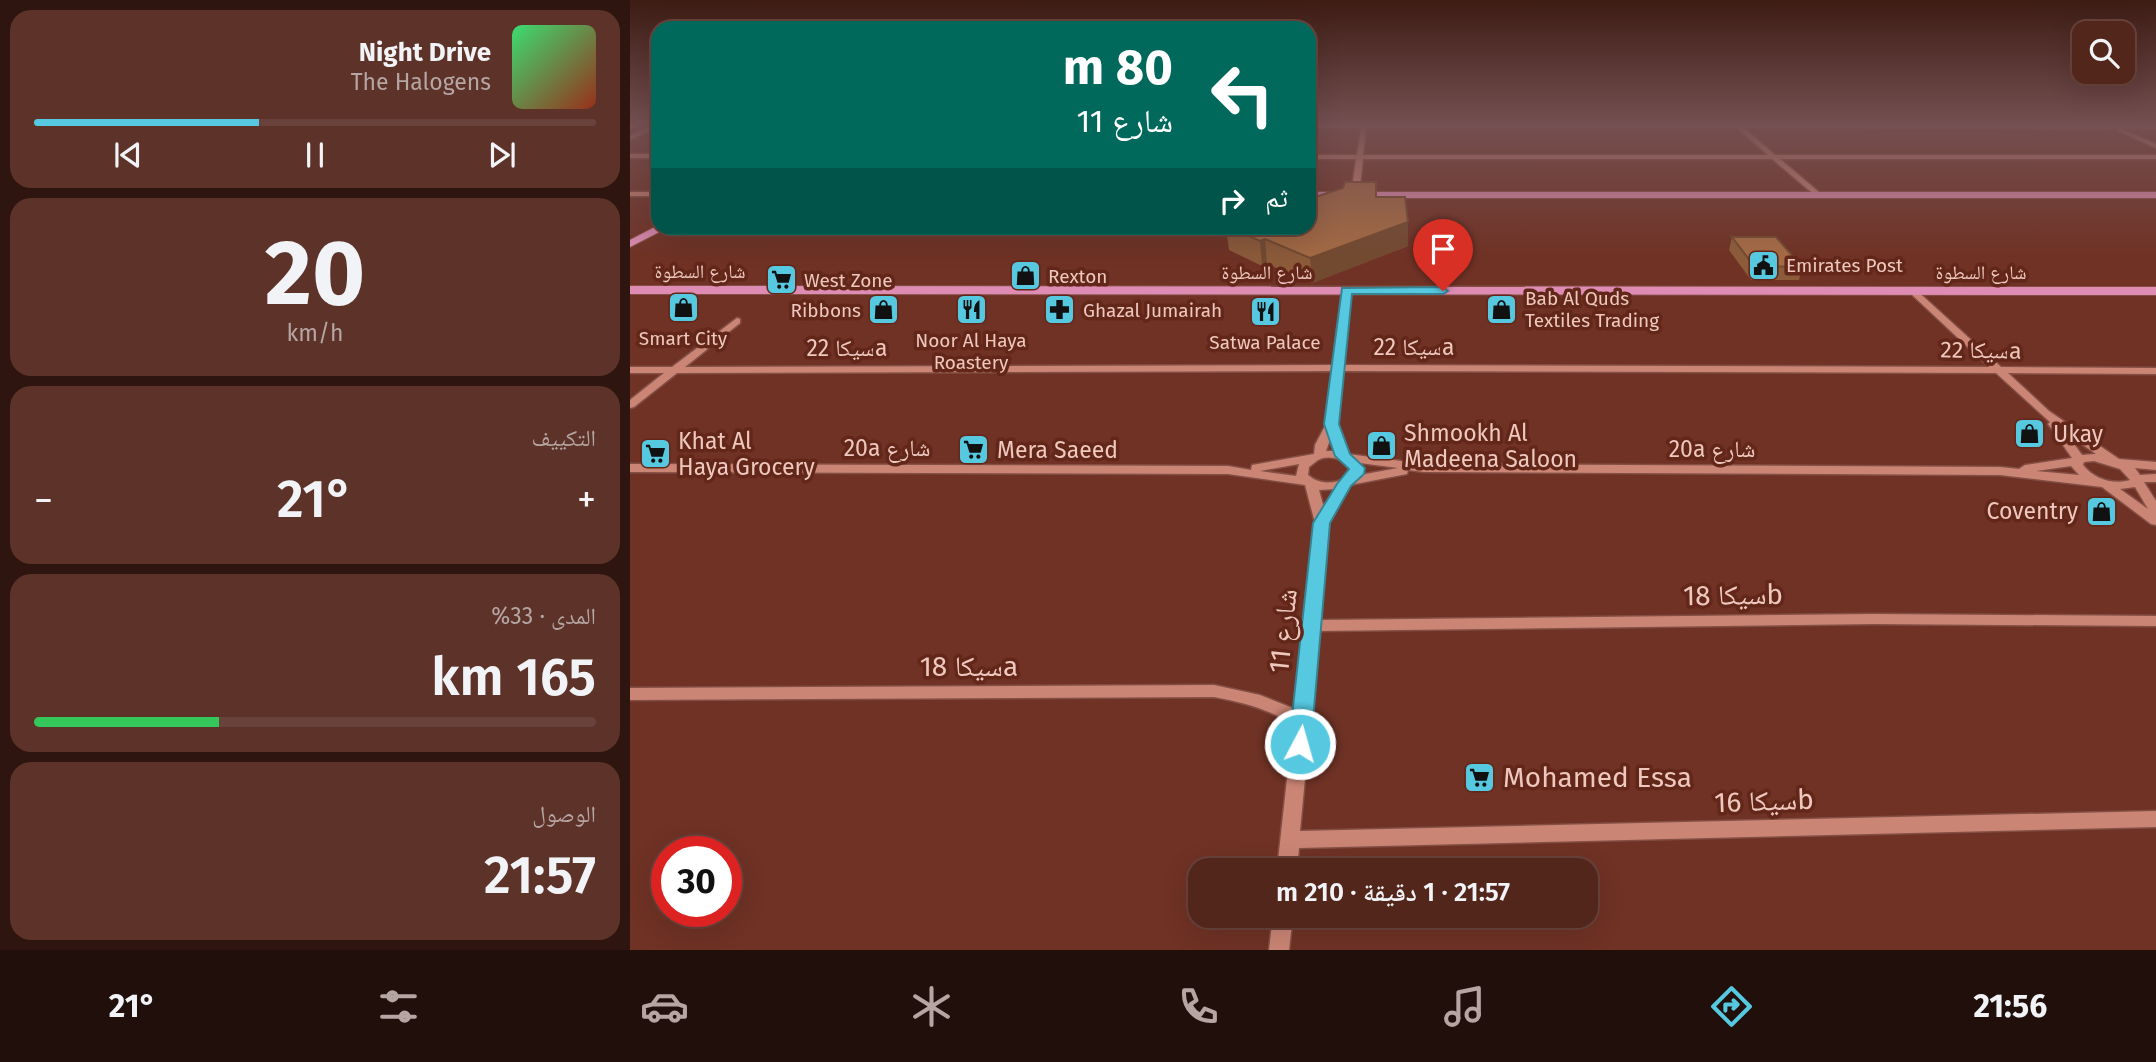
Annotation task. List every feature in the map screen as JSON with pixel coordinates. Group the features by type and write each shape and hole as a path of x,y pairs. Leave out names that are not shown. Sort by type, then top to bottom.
{"main road":[{"path":"1316,195 2156,195"},
{"name":"شارع السطوة","path":"630,244 651,233"},
{"name":"شارع السطوة","path":"630,290 2156,291"}],"street":[{"path":"1356,195 1359,168"},
{"path":"1787,168 1817,195"},
{"path":"630,194 651,194"},
{"path":"1308,482 1302,476 1303,466 1316,457 1332,424 1346,290"},
{"path":"1912,291 2045,413 2134,474 2156,511"},
{"path":"630,405 737,321"},
{"name":"سيكا 22a","path":"630,370 1337,368 2156,371"},
{"path":"2045,413 2078,460 2079,469 2156,521"},
{"path":"1332,424 1345,457 1357,468 1348,482"},
{"name":"20a شارع","path":"1228,470 1316,457 1345,457 1424,468 2000,471 2125,486 2136,480"},
{"name":"20a شارع","path":"2000,471 2094,457 2117,463"},
{"path":"2117,463 2156,466"},
{"name":"20a شارع","path":"630,468 1228,470 1327,487 1424,468"},
{"path":"2136,480 2156,478"},
{"name":"شارع 11","path":"1288,858 1322,523 1308,482"},
{"name":"شارع 11","path":"1322,523 1348,482"},
{"name":"سيكا 18b","path":"1312,626 1874,619 2156,621"},
{"name":"سيكا 18a","path":"630,694 1214,691 1248,696 1279,706 1302,720"},
{"name":"سيكا 16b","path":"1290,840 2156,819"},
{"path":"1279,950 1282,928"}],"building":[{"path":"1345,182 1376,182 1376,197 1405,197 1408,222 1310,258 1265,239 1260,241 1247,235 1316,235 1316,197 1343,188"},
{"path":"1732,237 1776,237 1802,267 1754,266"}],"place":[{"name":"Emirates Post","path":"1763,265"},
{"name":"Rexton","path":"1025,276"},
{"name":"West Zone","path":"781,280"},
{"name":"Smart City","path":"683,307"},
{"name":"Noor Al Haya Roastery","path":"971,309"},
{"name":"Bab Al Quds Textiles Trading","path":"1502,309"},
{"name":"Ribbons","path":"884,310"},
{"name":"Ghazal Jumairah","path":"1060,310"},
{"name":"Satwa Palace","path":"1265,311"},
{"name":"Ukay","path":"2030,434"},
{"name":"Shmookh Al Madeena Saloon","path":"1381,446"},
{"name":"Mera Saeed","path":"974,450"},
{"name":"Khat Al Haya Grocery","path":"655,454"},
{"name":"Coventry","path":"2101,511"},
{"name":"Mohamed Essa","path":"1480,777"}],"route":[{"path":"1300,744 1322,523 1345,484 1356,474 1357,468 1354,462 1343,456 1332,424 1346,290 1443,291"}]}
